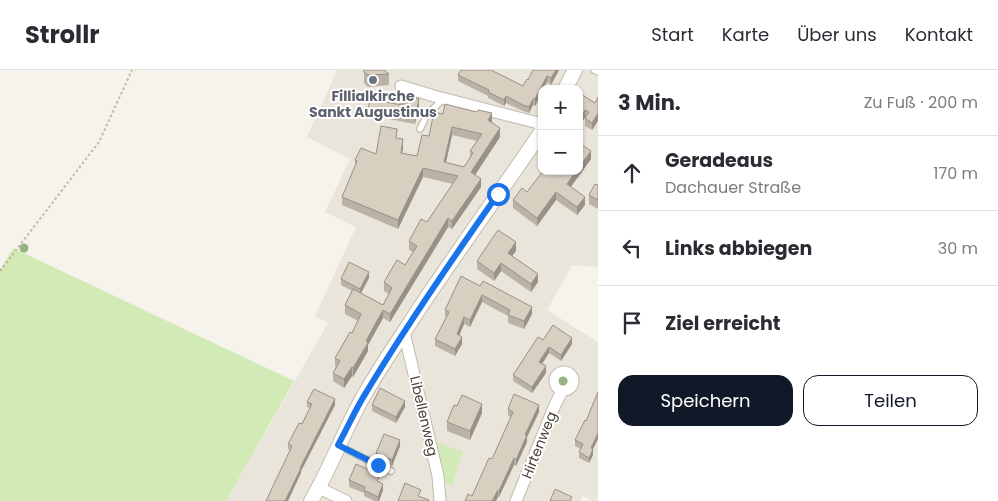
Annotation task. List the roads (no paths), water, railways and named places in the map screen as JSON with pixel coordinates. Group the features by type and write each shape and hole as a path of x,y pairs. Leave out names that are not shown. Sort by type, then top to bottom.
{"street":[{"path":"567,85 575,70"},
{"path":"401,86 538,123"},
{"path":"311,501 366,392 463,244 538,137"},
{"name":"Libellenweg","path":"404,332 438,476 440,501"},
{"name":"Hirtenweg","path":"516,501 554,407 563,390"},
{"path":"319,488 346,501"}],"lane":[{"path":"594,70 598,72"},
{"path":"420,129 427,115 443,98"},
{"path":"338,445 391,471"}],"place":[{"name":"Fillialkirche Sankt Augustinus","path":"373,80"}]}
